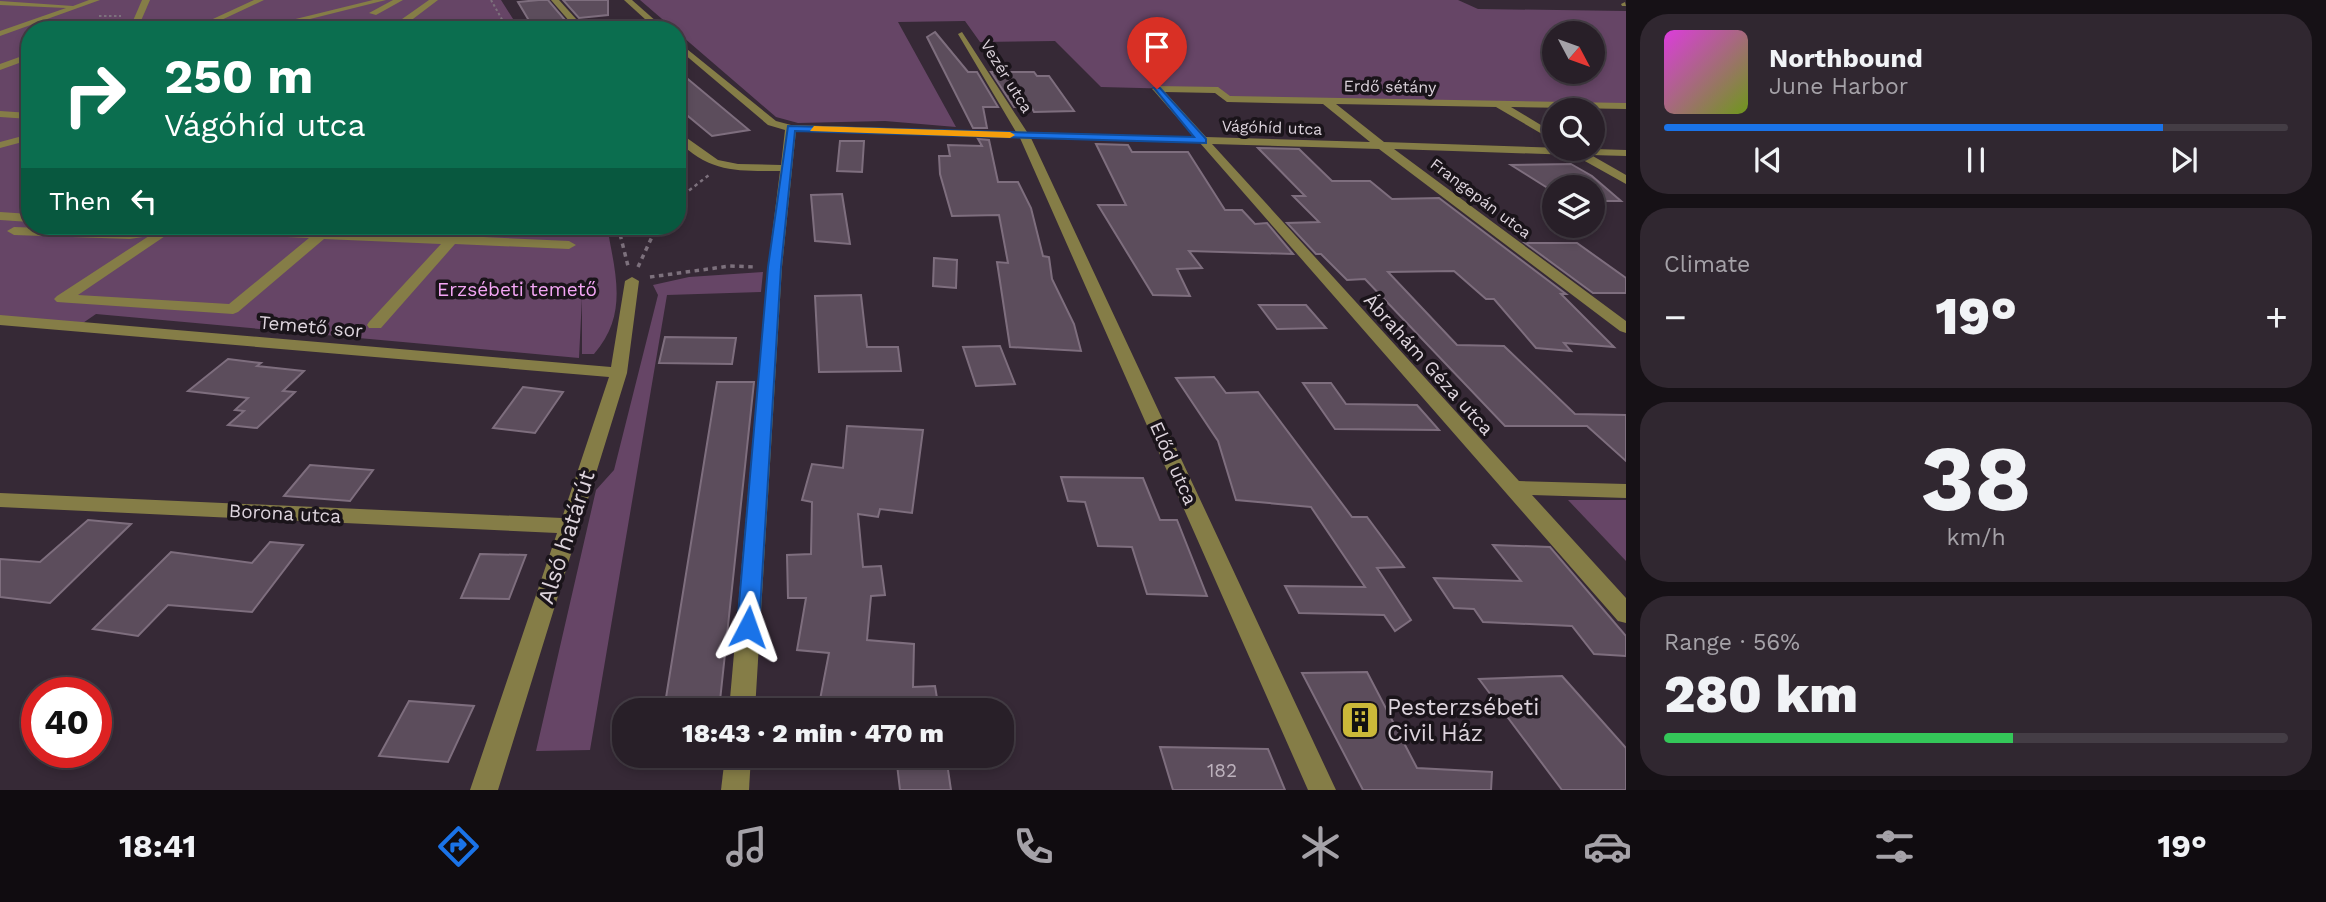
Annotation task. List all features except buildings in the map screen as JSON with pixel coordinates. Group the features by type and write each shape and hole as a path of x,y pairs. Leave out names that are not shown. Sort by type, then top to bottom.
{"street":[{"path":"0,15 46,0"},
{"path":"35,21 96,0"},
{"path":"137,21 146,0"},
{"path":"213,21 260,0"},
{"path":"294,21 382,0"},
{"path":"356,21 398,0"},
{"path":"405,21 435,0"},
{"path":"555,0 574,21"},
{"path":"628,0 652,21"},
{"path":"0,3 79,6"},
{"path":"0,33 21,26"},
{"name":"Vezér utca","path":"961,34 1024,135"},
{"path":"686,51 772,123 791,128 775,267 743,698"},
{"path":"0,55 21,56"},
{"path":"0,67 21,60"},
{"name":"Erdő sétány","path":"1157,89 1218,90 1227,99 1626,106"},
{"name":"Ábrahám Géza utca","path":"1157,89 1626,614"},
{"name":"Frangepán utca","path":"1326,101 1626,328"},
{"path":"1499,104 1542,131"},
{"path":"0,114 21,115"},
{"name":"Vágóhíd utca","path":"791,128 1542,149"},
{"name":"Előd utca","path":"1024,135 1322,790"},
{"path":"0,145 21,139"},
{"path":"686,143 697,155 721,166 786,168"},
{"name":"Vágóhíd utca","path":"1605,152 1626,153"},
{"path":"1593,161 1626,180"},
{"path":"0,216 21,218"},
{"path":"0,239 21,226"},
{"path":"14,231 21,231"},
{"path":"160,235 62,299 233,309 320,235"},
{"path":"375,325 456,235"},
{"path":"484,235 569,245"},
{"name":"Alsó határút","path":"484,790 619,373 632,281"},
{"name":"Temető sor","path":"0,320 619,373"},
{"path":"1512,488 1626,491"},
{"name":"Borona utca","path":"0,500 570,526"},
{"path":"735,790 737,768"}],"path":[{"path":"491,0 503,21"},
{"path":"686,193 721,166"},
{"path":"620,235 632,281"},
{"path":"632,281 653,235"},
{"path":"632,281 730,267 775,267"}],"green space":[{"name":"Erzsébeti temető","path":"0,0 501,0 514,21 21,21 21,235 609,235 617,293 612,324 594,354 582,354 582,297 579,358 96,314 80,325 0,317"},
{"path":"640,0 1458,0 1478,9 1626,11 1626,106 1605,106 1605,98 1542,98 1542,105 1227,99 1218,90 1101,87 1055,41 980,42 965,21 898,22 956,127 885,121 798,123 776,117 686,40 686,21 664,21"},
{"path":"763,272 761,292 667,295 590,750 536,751 596,490 614,470 658,295 653,285 689,277"},
{"path":"1568,500 1626,500 1626,561"}],"slow traffic":[{"path":"814,129 1010,135"}],"place":[{"name":"Pesterzsébeti Civil Ház","path":"1360,720"}],"route":[{"path":"748,627 775,267 791,128 1203,141 1157,89"}]}
